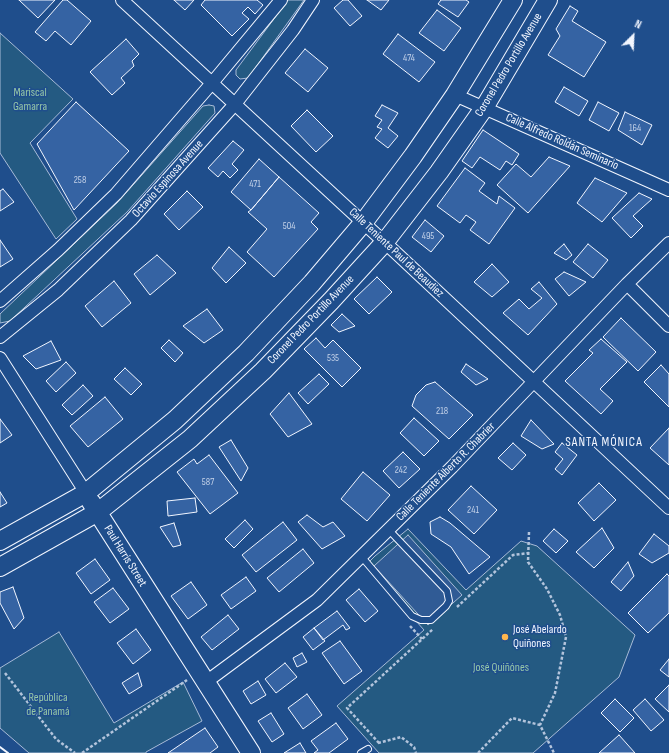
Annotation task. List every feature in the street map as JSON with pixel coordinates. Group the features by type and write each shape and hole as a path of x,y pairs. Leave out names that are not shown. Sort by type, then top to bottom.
{"main road":[{"name":"Coronel Pedro Portillo Avenue","path":"0,541 86,493 175,420 246,353 312,283 363,223 455,96 513,0"},
{"name":"Coronel Pedro Portillo Avenue","path":"0,567 98,512 190,439 263,371 384,243 439,172 484,108 548,0"},
{"name":"Paul Harris Street","path":"86,493 251,753"}],"street":[{"name":"Calle Teniente Paul de Beaudiez","path":"122,0 669,508"},
{"path":"0,301 58,250 116,194 212,83 281,0"},
{"name":"Octavio Espinosa Avenue","path":"0,337 58,290 131,220 235,104 293,30 313,0"},
{"name":"Calle Alfredo Roldán Seminario","path":"455,96 669,190"},
{"name":"Calle Teniente Alberto R. Chabrier","path":"203,677 317,600 452,467 533,381 669,243"},
{"path":"627,284 669,326"},
{"name":"Paul Harris Street","path":"0,358 86,493"}],"lane":[{"path":"361,556 412,616 421,620 430,620 446,606 449,601 447,591 388,530"},
{"path":"361,753 368,749"}],"path":[{"path":"529,532 528,562 547,589 560,615 566,637 555,693 540,725"},
{"path":"456,608 513,556 528,553"},
{"path":"379,742 347,708 434,629"},
{"path":"6,673 56,738 75,753"},
{"path":"82,753 203,677"},
{"path":"478,753 512,718 540,725 554,753"},
{"path":"368,749 379,742 401,738 414,747 416,753"}],"green space":[{"path":"288,0 304,0 248,78 240,79 236,75 236,70"},
{"name":"Mariscal Gamarra","path":"0,33 73,99 30,143 77,219 56,239 0,153"},
{"path":"203,106 214,106 215,113 127,212 10,321 0,323 0,314 117,203"},
{"name":"José Quiñónes","path":"408,529 466,590 521,541 537,546 635,635 619,677 533,753 379,753 337,706 424,630 366,565"},
{"name":"República de Panamá","path":"59,632 114,723 183,682 202,721 146,753 29,753 0,728 0,668"}],"shaded area":[{"path":"408,535 462,595 428,625 374,566"}],"building":[{"path":"19,0 55,0 38,18"},
{"path":"63,0 67,0 91,21 71,45 55,31 46,41 35,32"},
{"path":"174,0 194,0 185,10"},
{"path":"205,0 257,0 263,5 255,14 248,7 242,13 249,19 232,36 201,5"},
{"path":"343,0 348,0 362,16 350,26 334,8"},
{"path":"367,0 389,0 381,10"},
{"path":"441,0 466,0 469,2 458,17 438,4"},
{"path":"570,6 578,11 572,21 606,42 584,77 548,55 560,36 556,29"},
{"path":"437,10 461,28 444,51 419,33"},
{"path":"398,34 435,62 419,82 383,54"},
{"path":"126,39 139,54 132,61 134,66 121,78 125,83 112,95 90,72"},
{"path":"305,49 328,68 308,92 285,73"},
{"path":"564,87 588,101 579,116 555,102"},
{"path":"76,102 129,151 74,210 37,144"},
{"path":"598,102 619,113 609,131 589,120"},
{"path":"382,105 398,113 388,128 398,136 388,148 375,138 382,129 377,127 382,120 375,116"},
{"path":"307,110 333,136 316,152 291,126"},
{"path":"625,112 652,125 642,145 618,130"},
{"path":"483,130 519,154 512,165 506,161 500,170 480,157 472,168 462,161"},
{"path":"233,141 244,150 232,164 238,170 230,178 223,171 218,177 208,168"},
{"path":"549,157 570,166 528,213 497,185 516,164 531,177"},
{"path":"259,159 279,177 251,210 231,192"},
{"path":"465,168 485,183 479,191 497,204 499,196 515,208 489,244 470,230 476,222 466,215 460,223 437,206"},
{"path":"279,177 319,213 311,222 318,229 274,277 247,252 267,229 248,212"},
{"path":"595,178 627,193 602,222 577,203"},
{"path":"3,189 14,202 0,211 0,191"},
{"path":"187,191 203,207 179,230 164,214"},
{"path":"639,193 652,199 633,216 643,226 631,238 612,218"},
{"path":"425,220 444,236 431,252 412,237"},
{"path":"0,240 13,259 0,267"},
{"path":"564,244 572,255 566,260 554,253"},
{"path":"588,244 608,260 593,278 573,262"},
{"path":"229,247 246,263 226,283 212,268"},
{"path":"157,255 176,273 150,295 134,274"},
{"path":"492,264 509,282 492,297 474,282"},
{"path":"564,272 586,282 569,296 555,279"},
{"path":"377,277 392,292 369,314 354,299"},
{"path":"114,281 131,303 102,327 85,306"},
{"path":"539,282 557,304 528,335 503,313 519,299 529,309 542,298 531,289"},
{"path":"207,309 223,330 204,343 183,326"},
{"path":"342,314 355,326 339,332 331,325"},
{"path":"621,318 656,352 638,371 603,337"},
{"path":"316,338 325,348 333,340 361,368 342,387 304,349"},
{"path":"601,339 627,362 600,389 613,401 601,414 565,381 593,353 589,350"},
{"path":"169,340 183,353 175,362 161,348"},
{"path":"51,341 61,360 36,369 23,356"},
{"path":"66,362 76,373 56,392 46,381"},
{"path":"466,364 488,379 476,385 461,372"},
{"path":"661,365 669,374 669,407 644,382"},
{"path":"125,368 142,384 131,395 114,379"},
{"path":"319,374 329,384 308,404 298,393"},
{"path":"435,382 473,415 449,439 412,406 416,395 426,385"},
{"path":"83,385 93,396 72,415 62,405"},
{"path":"289,393 312,424 288,437 270,414"},
{"path":"105,397 123,419 88,447 70,426"},
{"path":"414,418 439,441 424,456 400,433"},
{"path":"0,419 12,435 0,443"},
{"path":"531,420 554,444 542,449 521,436"},
{"path":"669,428 669,465 650,448"},
{"path":"231,440 248,468 241,481 219,447"},
{"path":"513,443 526,455 512,470 498,458"},
{"path":"562,443 577,455 562,475 555,469 563,459 555,452"},
{"path":"403,452 420,469 399,488 383,471"},
{"path":"209,455 238,493 210,514 177,472 194,459 197,464"},
{"path":"363,472 390,495 367,521 341,499"},
{"path":"599,483 616,500 594,521 578,503"},
{"path":"471,486 497,510 474,534 448,510"},
{"path":"0,492 7,503 0,507"},
{"path":"195,498 197,512 168,516 167,501"},
{"path":"307,515 323,527 333,522 345,536 322,549 298,522"},
{"path":"440,517 450,523 490,557 469,574 451,547 431,534 430,522"},
{"path":"245,520 253,529 234,548 225,539"},
{"path":"283,522 297,540 256,572 242,555"},
{"path":"174,523 181,545 173,547 160,527"},
{"path":"602,528 614,548 594,568 576,552"},
{"path":"554,529 568,541 556,553 543,541"},
{"path":"654,534 669,546 669,553 652,563 639,554"},
{"path":"303,549 314,563 279,592 267,578"},
{"path":"95,559 110,580 91,594 76,573"},
{"path":"628,562 634,576 621,591 611,582"},
{"path":"667,574 669,576 669,613 648,633 628,613"},
{"path":"246,577 256,591 231,609 221,595"},
{"path":"191,582 207,605 188,619 171,596"},
{"path":"13,587 24,618 14,629 0,603 0,592"},
{"path":"113,588 129,609 110,623 94,602"},
{"path":"359,589 378,611 365,622 346,600"},
{"path":"337,611 350,628 346,630 343,625 323,640 314,628"},
{"path":"228,615 239,629 212,650 201,637"},
{"path":"314,628 325,641 313,650 303,637"},
{"path":"136,629 151,650 133,664 117,643"},
{"path":"340,641 362,671 344,684 322,653"},
{"path":"302,653 307,662 297,667 293,658"},
{"path":"669,659 669,677 660,670"},
{"path":"285,663 297,677 276,693 265,679"},
{"path":"138,673 142,686 129,694 122,683"},
{"path":"258,681 266,695 251,704 243,691"},
{"path":"669,685 669,712 655,699"},
{"path":"307,694 322,715 303,729 288,708"},
{"path":"615,699 634,718 620,732 601,713"},
{"path":"645,699 664,720 651,731 633,710"},
{"path":"271,713 284,734 272,742 258,721"},
{"path":"336,723 348,739 329,753 314,753 318,750 311,741"},
{"path":"205,728 218,747 210,753 168,753"},
{"path":"619,735 635,753 599,753"},
{"path":"300,743 306,753 284,753"}],"wall":[{"path":"0,747 8,753"}],"place":[{"name":"José Abelardo Quiñones","path":"505,637"}],"district":[{"name":"SANTA MÓNICA","path":"604,443"}]}
